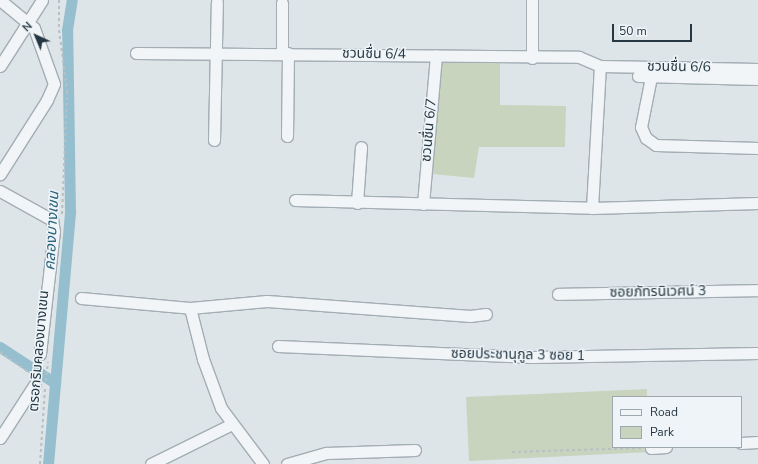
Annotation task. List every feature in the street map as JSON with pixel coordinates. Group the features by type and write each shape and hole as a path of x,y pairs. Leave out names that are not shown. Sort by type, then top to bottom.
{"street":[{"path":"0,0 30,23 44,47 54,84 47,100 0,174"},
{"path":"0,66 30,23 42,0"},
{"path":"532,0 532,58"},
{"path":"214,140 217,2"},
{"path":"282,3 287,136"},
{"name":"ชวนชื่น 6/4","path":"136,53 285,53 587,58 600,66"},
{"name":"ชวนชื่น 6/7","path":"423,204 436,56"},
{"path":"592,208 600,66"},
{"name":"ชวนชื่น 6/6","path":"600,66 758,69"},
{"path":"638,76 758,79"},
{"path":"651,76 641,127 646,138 656,145 758,148"},
{"path":"358,203 361,146"},
{"path":"0,191 52,220 54,231 44,355"},
{"path":"295,200 358,203 592,208 758,203"},
{"name":"ซอยภัทรนิเวศน์ 3","path":"558,294 758,290"},
{"path":"81,298 190,308 267,301 470,316 486,314"},
{"path":"190,308 203,360 221,408 263,464"},
{"name":"ซอยประชานุกูล 3 ซอย 1","path":"278,346 532,357 758,353"},
{"path":"0,438 38,381"},
{"path":"151,464 232,424"},
{"path":"742,443 758,442"},
{"path":"287,464 326,453 416,450"}],"path":[{"path":"59,0 59,30 67,91 62,218"},
{"path":"0,352 38,381"},
{"name":"ตรอกริมคลองบางเขน","path":"40,464 38,381 46,380 47,368 44,355"},
{"path":"512,452 651,448"}],"green space":[{"path":"442,63 500,63 500,105 566,106 565,147 479,147 474,178 432,174"},
{"path":"647,389 647,396 612,396 612,448 650,448 650,452 469,461 466,397"}],"waterway":[{"name":"คลองบางเขน","path":"48,464 70,211 67,30 72,0"},
{"path":"0,347 55,383"}]}
